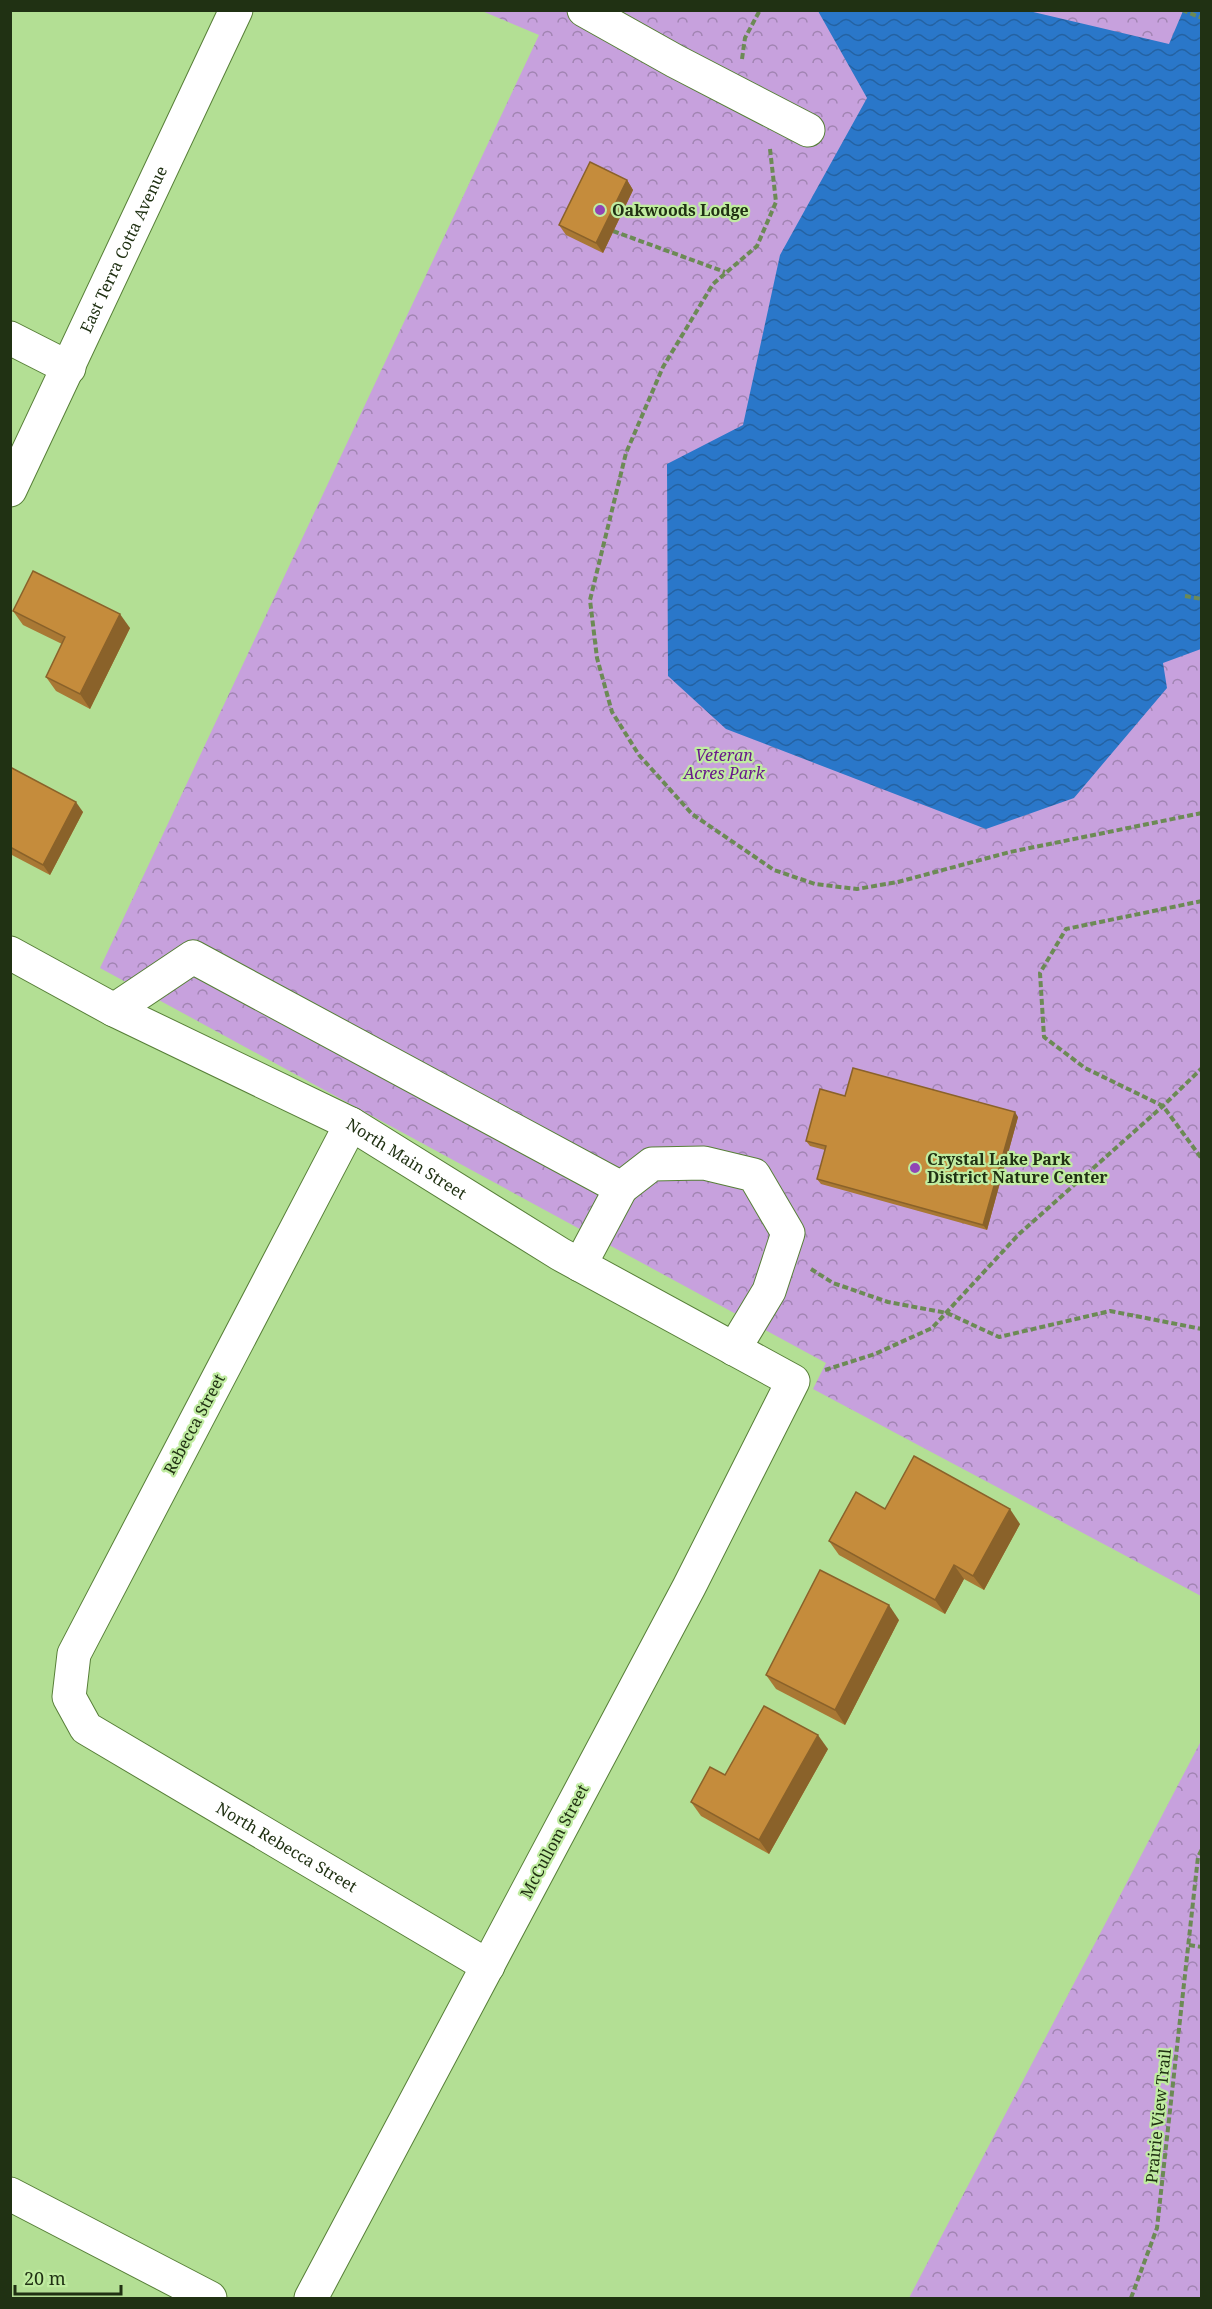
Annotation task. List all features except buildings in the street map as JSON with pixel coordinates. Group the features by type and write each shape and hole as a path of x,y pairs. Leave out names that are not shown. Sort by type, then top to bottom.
{"street":[{"name":"East Terra Cotta Avenue","path":"10,490 236,10"},
{"path":"584,10 808,130"},
{"path":"10,338 69,368"},
{"name":"North Main Street","path":"10,953 114,1010 351,1124 580,1265 793,1381"},
{"path":"114,1010 193,957 621,1188"},
{"name":"Rebecca Street","path":"86,1728 69,1697 74,1654 351,1124"},
{"path":"580,1265 621,1188 652,1164 704,1163 754,1175 788,1233 769,1291 734,1349"},
{"name":"McCullom Street","path":"311,2298 689,1587 793,1381"},
{"name":"North Rebecca Street","path":"86,1728 488,1966"},
{"path":"10,2194 210,2298"}],"path":[{"path":"1182,10 1202,18"},
{"path":"766,108 776,202 757,246 712,284 663,367 626,453 590,600 597,658 612,712 639,755 693,814 774,870 815,884 857,889 897,882 1010,852 1202,813"},
{"path":"613,231 726,273"},
{"path":"1185,596 1202,599"},
{"path":"1202,901 1066,930 1040,973 1044,1037 1085,1068 1163,1106 1202,1159"},
{"path":"793,1381 875,1354 932,1328 1019,1234 1163,1106 1202,1068"},
{"path":"782,1252 833,1283 888,1302 947,1313 999,1336 1110,1311 1202,1329"},
{"name":"Prairie View Trail","path":"1131,2298 1157,2228 1198,1857 1202,1849"},
{"path":"1189,1945 1202,1947"}],"green space":[{"name":"Veteran Acres Park","path":"482,11 1201,11 1201,1596 813,1389 826,1363 100,968 539,35"},
{"path":"1201,1741 1201,2298 909,2298"}],"water":[{"path":"818,11 1029,11 1169,44 1183,11 1201,11 1201,649 1163,663 1167,688 1074,798 986,829 726,729 668,676 667,464 743,425 780,255 867,98"}],"place":[{"name":"Oakwoods Lodge","path":"600,210"},
{"name":"Crystal Lake Park District Nature Center","path":"915,1168"}]}
